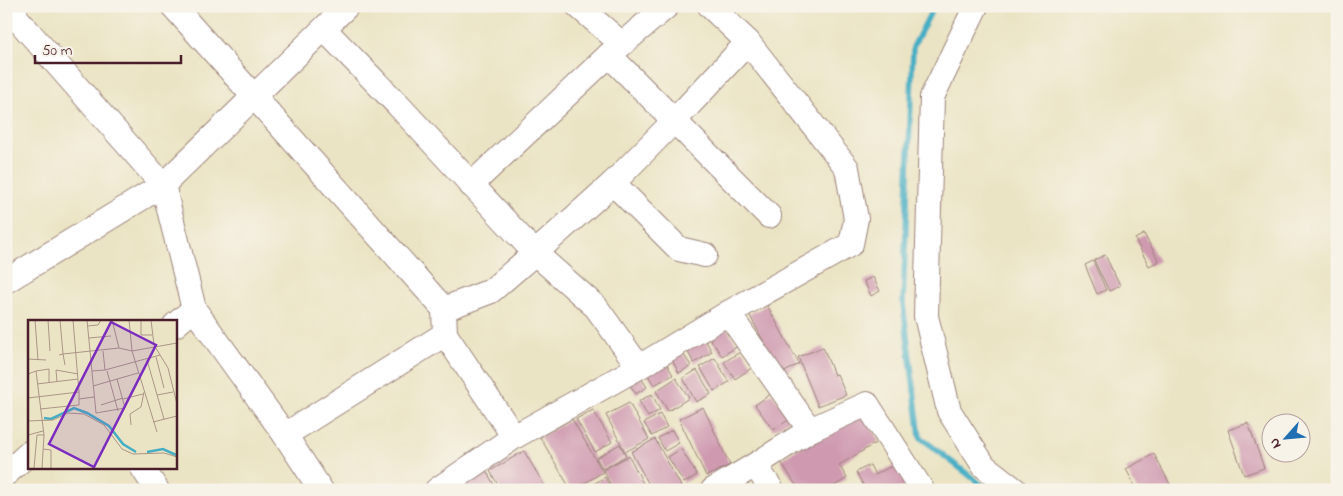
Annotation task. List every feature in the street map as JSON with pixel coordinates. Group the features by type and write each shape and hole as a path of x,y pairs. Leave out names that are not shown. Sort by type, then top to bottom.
{"street":[{"path":"173,6 444,310 445,334 514,437"},
{"path":"7,279 164,185 347,6"},
{"path":"578,6 675,120 769,216"},
{"path":"471,185 616,49 667,6"},
{"path":"437,490 514,437 639,368 728,313 851,244 856,219 847,168 748,42 710,6"},
{"path":"976,6 932,97 926,316 949,411 984,466 1015,490"},
{"path":"9,10 164,185 194,309 285,435 320,490"},
{"path":"324,29 398,105 535,253 596,307 639,368"},
{"path":"444,310 492,291 613,183 748,42"},
{"path":"613,183 679,249 705,255"},
{"path":"176,324 194,309"},
{"path":"728,313 810,430"},
{"path":"285,435 445,334"},
{"path":"713,490 810,430 866,404 922,490"},
{"path":"6,474 28,454"},
{"path":"755,464 772,490"},
{"path":"143,468 157,490"}],"building":[{"path":"1144,234 1159,261 1149,266 1135,239"},
{"path":"1105,255 1120,286 1109,291 1094,260"},
{"path":"1093,261 1106,290 1097,294 1085,265"},
{"path":"873,277 880,291 871,296 864,281"},
{"path":"767,305 799,364 781,374 749,314"},
{"path":"725,326 738,346 722,356 709,337"},
{"path":"703,336 712,352 694,363 685,347"},
{"path":"823,347 834,375 837,374 846,395 818,406 798,357"},
{"path":"681,350 691,366 679,373 670,356"},
{"path":"743,350 753,367 735,379 724,362"},
{"path":"715,358 729,382 714,391 700,367"},
{"path":"664,359 673,375 654,385 645,370"},
{"path":"697,370 711,394 696,402 683,378"},
{"path":"639,375 647,387 636,394 628,382"},
{"path":"676,378 689,398 668,411 656,391"},
{"path":"772,393 790,419 773,430 755,405"},
{"path":"652,394 660,410 648,417 639,401"},
{"path":"629,403 649,439 625,452 606,415"},
{"path":"703,407 730,465 706,476 679,419"},
{"path":"593,410 612,442 595,452 576,419"},
{"path":"860,410 879,441 839,465 847,478 828,490 799,490 780,460"},
{"path":"660,414 667,427 652,436 644,423"},
{"path":"572,419 603,472 571,490 540,437"},
{"path":"1248,423 1260,457 1260,464 1263,464 1264,468 1244,475 1228,430"},
{"path":"672,430 679,443 665,451 658,438"},
{"path":"655,439 681,486 674,490 652,490 631,452"},
{"path":"620,444 626,456 603,469 596,458"},
{"path":"681,449 697,475 684,483 668,457"},
{"path":"524,451 547,490 501,490 490,471"},
{"path":"1154,454 1173,490 1137,490 1126,469"},
{"path":"629,456 645,487 640,490 614,490 603,470"},
{"path":"895,464 906,485 897,490 866,490 856,472 870,465 875,475"},
{"path":"484,467 497,490 455,490"},
{"path":"605,477 612,490 583,490"}],"waterway":[{"path":"934,6 913,47 903,304 920,437 988,490"}]}
